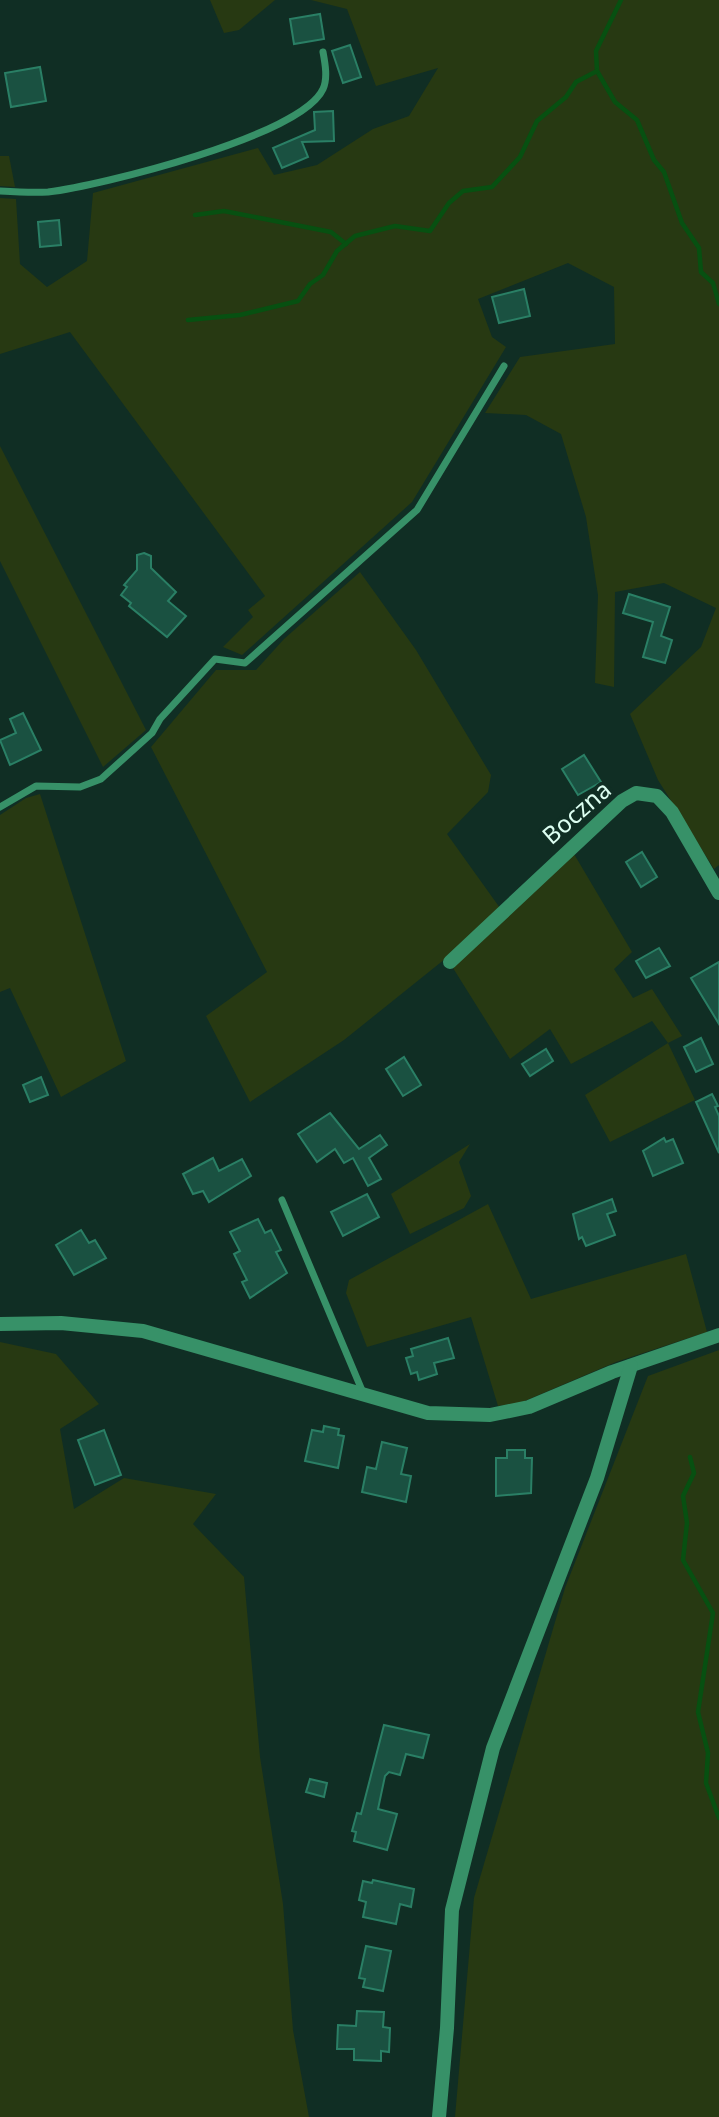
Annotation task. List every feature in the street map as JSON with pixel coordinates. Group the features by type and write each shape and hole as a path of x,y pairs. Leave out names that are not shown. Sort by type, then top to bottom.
{"street":[{"name":"Boczna","path":"450,962 622,801 636,793 657,796 672,812 719,893"},
{"path":"0,1324 61,1323 143,1331 428,1413 490,1415 529,1407 631,1366 719,1335"},
{"path":"439,2117 452,1910 494,1748 597,1478 631,1366"}],"lane":[{"path":"0,191 46,192 99,183 233,144 313,101 324,89 326,69 323,52"},
{"path":"0,807 36,786 80,788 101,779 152,733 160,719 215,659 245,663 299,617 417,510 504,366"},
{"path":"282,1200 364,1395"}],"green space":[{"path":"210,0 275,0 239,30 224,33"},
{"path":"311,0 719,0 719,865 714,869 658,780 630,714 701,647 716,608 664,583 615,592 614,687 595,683 598,595 586,517 561,434 526,415 485,413 520,357 615,344 614,287 568,263 478,299 492,337 506,347 412,502 242,655 223,647 253,617 248,610 265,596 70,332 0,354 0,198 16,199 20,264 47,287 87,261 93,193 258,148 274,175 317,165 373,129 409,116 438,68 376,86 347,9"},
{"path":"0,156 9,156 15,187 0,186"},
{"path":"0,446 146,730 103,767 0,561"},
{"path":"360,572 416,650 491,775 488,792 447,834 500,908 445,959 344,1040 250,1102 206,1016 267,972 151,747 216,670 256,670 284,639"},
{"path":"40,794 126,1061 61,1097 10,988 0,992 0,815 26,798"},
{"path":"574,854 632,952 614,969 633,998 652,989 682,1036 668,1043 652,1021 571,1064 550,1029 510,1059 453,968"},
{"path":"668,1043 695,1100 610,1142 585,1095"},
{"path":"470,1144 459,1162 471,1196 464,1208 410,1234 391,1194"},
{"path":"488,1204 531,1299 686,1254 707,1332 616,1362 520,1403 498,1406 471,1317 367,1347 346,1293 349,1280"},
{"path":"0,1342 56,1354 99,1404 60,1429 74,1509 124,1478 216,1494 193,1524 244,1577 260,1757 283,1904 293,2030 309,2117 0,2117"},
{"path":"719,1350 719,2117 455,2117 474,1898 565,1588 648,1376"}],"building":[{"path":"320,14 324,39 294,44 290,19"},
{"path":"350,45 361,77 343,83 332,51"},
{"path":"40,67 46,101 11,107 5,73"},
{"path":"333,111 334,141 302,142 308,157 282,168 273,148 315,130 314,112"},
{"path":"59,220 61,245 40,247 38,222"},
{"path":"524,289 530,316 499,323 492,297"},
{"path":"144,553 151,556 151,568 176,592 168,601 186,616 167,637 129,606 131,603 121,595 127,587 124,585 137,570 137,555"},
{"path":"629,594 670,607 661,636 672,640 665,663 643,657 653,622 623,613"},
{"path":"23,713 41,750 10,765 0,740 16,733 10,719"},
{"path":"584,755 601,782 578,795 562,769"},
{"path":"642,852 657,877 641,887 626,862"},
{"path":"659,948 670,966 646,978 636,961"},
{"path":"719,962 719,1024 691,978"},
{"path":"701,1038 713,1064 696,1072 684,1047"},
{"path":"546,1049 553,1061 530,1076 522,1064"},
{"path":"404,1057 421,1085 403,1096 386,1069"},
{"path":"41,1077 48,1095 30,1102 23,1085"},
{"path":"712,1094 718,1106 715,1107 719,1116 719,1153 696,1102"},
{"path":"330,1113 359,1149 380,1135 387,1145 369,1158 381,1179 368,1186 353,1158 344,1163 335,1149 317,1162 298,1134"},
{"path":"664,1138 666,1142 673,1139 683,1163 653,1176 643,1151"},
{"path":"213,1158 219,1171 242,1159 251,1176 209,1202 203,1191 193,1194 183,1174"},
{"path":"367,1194 379,1217 343,1236 331,1212"},
{"path":"612,1199 616,1211 607,1214 615,1235 586,1246 582,1237 579,1239 573,1214"},
{"path":"258,1219 265,1233 271,1230 281,1250 276,1252 287,1273 250,1298 242,1282 247,1280 234,1254 240,1251 230,1232"},
{"path":"81,1230 89,1243 95,1240 106,1258 74,1275 56,1245"},
{"path":"448,1338 454,1358 434,1363 437,1374 419,1380 417,1372 411,1374 406,1358 413,1356 411,1349"},
{"path":"324,1426 339,1429 338,1435 344,1436 338,1468 305,1461 312,1430 323,1432"},
{"path":"104,1430 121,1475 95,1485 78,1440"},
{"path":"382,1442 407,1448 401,1474 411,1476 406,1502 362,1492 367,1467 376,1469"},
{"path":"507,1450 525,1450 525,1458 532,1458 531,1493 496,1496 496,1458 507,1458"},
{"path":"384,1725 429,1735 423,1758 406,1754 400,1775 389,1772 385,1776 378,1809 397,1814 387,1850 354,1841 356,1832 352,1831 357,1813 361,1814"},
{"path":"310,1779 327,1783 324,1797 306,1792"},
{"path":"373,1880 414,1889 411,1907 400,1904 396,1924 363,1917 366,1902 359,1900 363,1881 372,1883"},
{"path":"366,1946 391,1951 383,1991 363,1987 365,1979 359,1978"},
{"path":"357,2011 384,2012 383,2027 390,2028 389,2052 381,2051 381,2061 354,2060 354,2049 337,2049 338,2025 356,2026"}],"waterway":[{"path":"621,0 596,51 597,71 615,102 637,120 654,160 664,172 682,223 699,248 701,272 713,283 719,304"},
{"path":"188,320 240,315 298,301 310,284 323,275 337,251 355,236 395,226 430,231 449,203 463,191 492,187 520,157 537,121 566,97 576,82 597,71"},
{"path":"195,215 224,211 331,232 346,244"},
{"path":"690,1457 694,1473 683,1496 687,1523 683,1560 713,1613 698,1712 708,1753 706,1783 719,1818"}]}
